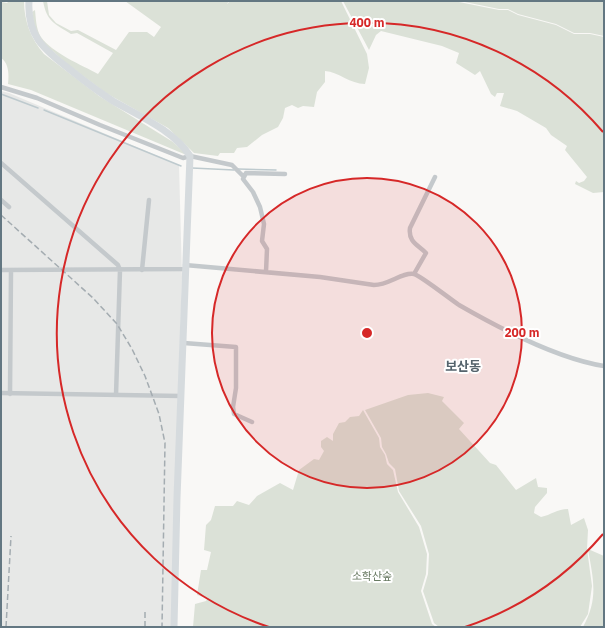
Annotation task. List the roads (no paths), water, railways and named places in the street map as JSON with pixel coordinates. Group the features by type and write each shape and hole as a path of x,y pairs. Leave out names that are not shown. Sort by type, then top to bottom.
{"street":[{"path":"29,1 29,19 36,38 45,50 98,92 172,137 190,156 185,267 184,343 174,627"},
{"path":"1,87 37,98 183,158 190,156 232,165 243,176 243,179 259,203 264,224 262,241 267,249 266,272"},
{"path":"1,163 118,265 120,270 116,395"},
{"path":"243,176 246,173 285,174"},
{"path":"414,274 426,253 413,242 409,234 410,228 435,177"},
{"path":"1,200 9,207"},
{"path":"142,270 149,200"},
{"path":"1,270 142,270 185,267 266,272 382,285 405,275 414,274 455,302 514,334 576,358 604,366"},
{"path":"10,394 11,270"},
{"path":"184,343 236,347 236,388 233,407 234,414 252,422"},
{"path":"1,394 181,396"}],"waterway":[{"path":"1,94 38,108"},
{"path":"44,110 181,166"},
{"path":"192,168 234,170"},
{"path":"238,169 276,170"}],"railway":[{"path":"1,215 93,298 117,324 132,349 145,376 159,414 165,443 162,627"},
{"path":"6,627 11,536"},
{"path":"145,610 145,627"}],"district":[{"name":"보산동","path":"463,366"}],"park label":[{"name":"소학산숲","path":"372,576"}]}
